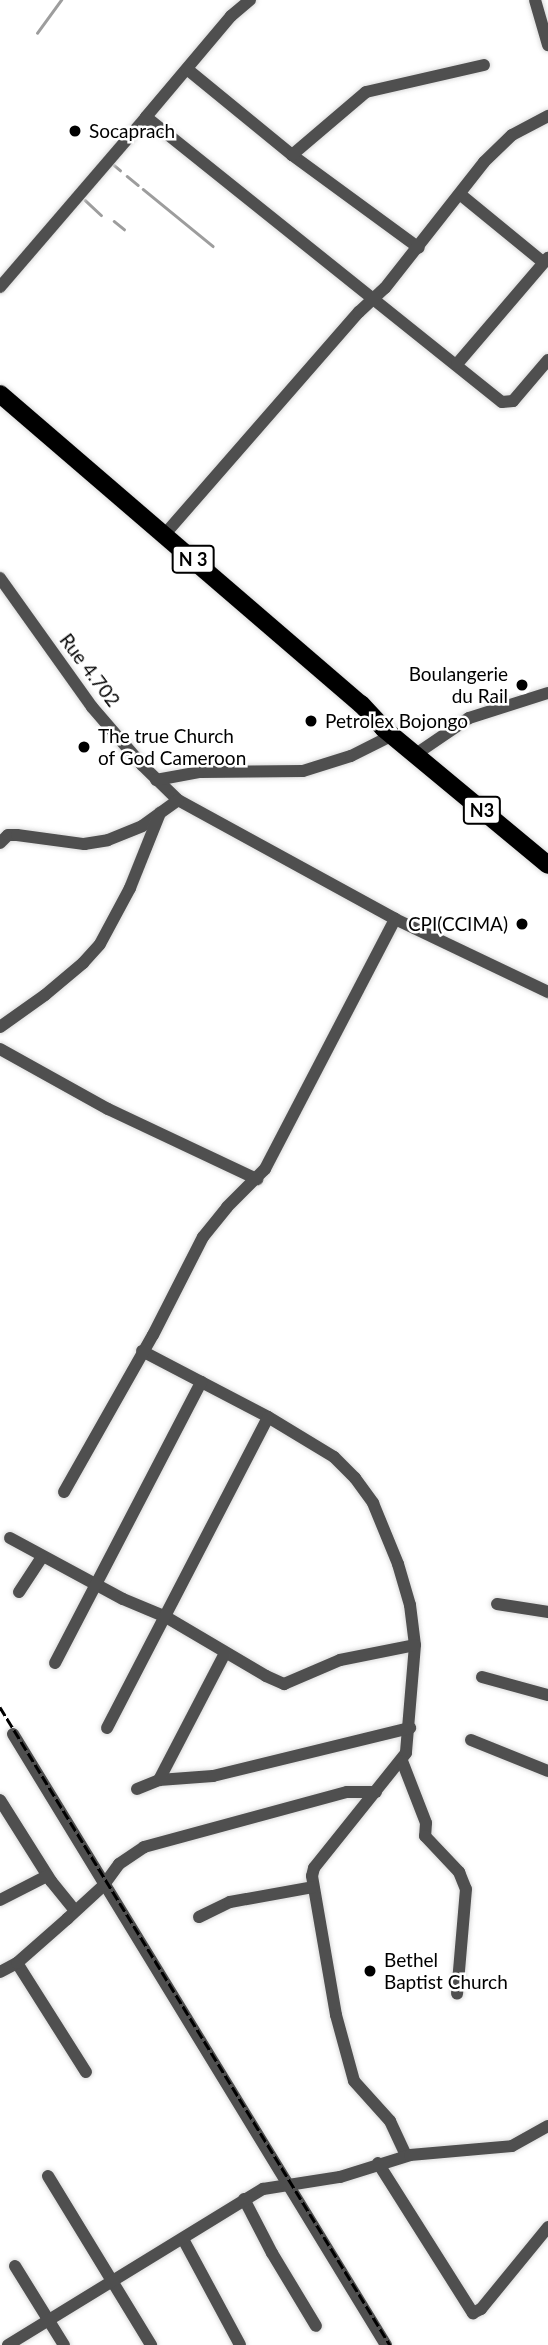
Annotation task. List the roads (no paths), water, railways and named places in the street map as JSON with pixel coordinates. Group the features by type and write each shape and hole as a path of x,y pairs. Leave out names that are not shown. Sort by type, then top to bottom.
{"highway":[{"name":"N 3","path":"0,394 350,707 388,732"},
{"name":"N 3","path":"0,408 164,534 416,754"},
{"name":"N3","path":"416,754 548,865"}],"street":[{"path":"0,287 231,16 250,0"},
{"path":"535,0 548,45"},
{"path":"292,155 366,92 484,65"},
{"path":"187,69 292,155 419,248"},
{"path":"164,534 419,248 484,163 512,135 548,116"},
{"path":"146,117 373,300 507,403 548,360"},
{"path":"457,363 545,260 461,195"},
{"name":"Rue 4.702","path":"0,578 92,707 156,780 178,800 395,919 548,992"},
{"path":"416,754 469,718 548,693"},
{"path":"156,780 200,772 303,771 351,756 388,732"},
{"path":"0,843 8,835 17,835 84,844 131,831 178,800"},
{"path":"0,1027 45,995 83,963 100,944 130,888 160,813"},
{"path":"64,1492 204,1237 227,1207 257,1179 271,1158 395,919"},
{"path":"0,1049 108,1109 257,1179"},
{"path":"142,1351 268,1417 334,1457 355,1478 373,1503 398,1564 411,1605 415,1646 410,1728 402,1761 314,1868 313,1887 336,2015 354,2081 390,2121 406,2156"},
{"path":"55,1663 95,1583 172,1443 201,1382"},
{"path":"107,1728 268,1417"},
{"path":"10,1538 41,1557 166,1618 266,1676 288,1684 318,1667 340,1660 415,1646"},
{"path":"19,1592 41,1557"},
{"path":"497,1604 548,1612"},
{"path":"159,1780 225,1653"},
{"path":"482,1677 548,1695"},
{"path":"137,1789 159,1780 225,1774 410,1728"},
{"path":"13,1734 103,1886 386,2345"},
{"path":"471,1740 548,1771"},
{"path":"402,1761 426,1823 425,1836 459,1872 466,1889 457,1994"},
{"path":"0,1972 17,1963 103,1886 110,1871 144,1847 347,1792 376,1792"},
{"path":"0,1800 47,1875 75,1911"},
{"path":"0,1900 47,1875"},
{"path":"199,1917 230,1902 313,1887"},
{"path":"17,1963 86,2072"},
{"path":"8,2345 263,2189 340,2176 406,2156 512,2146 528,2140 548,2126"},
{"path":"377,2163 473,2313 481,2309 548,2227"},
{"path":"48,2176 151,2345"},
{"path":"244,2199 272,2253 316,2326"},
{"path":"183,2239 240,2345"},
{"path":"15,2266 64,2345"}],"waterway":[{"path":"37,33 61,0"},
{"path":"114,165 120,170"},
{"path":"127,176 138,185"},
{"path":"143,189 213,246"},
{"path":"85,200 101,215"},
{"path":"114,221 124,229"}],"railway":[{"path":"0,1707 390,2345"}],"place":[{"name":"Socaprach","path":"75,131"},
{"name":"Boulangerie du Rail","path":"522,685"},
{"name":"Petrolex Bojongo","path":"311,721"},
{"name":"The true Church of God Cameroon","path":"84,747"},
{"name":"CPI(CCIMA)","path":"522,924"},
{"name":"Bethel Baptist Church","path":"370,1971"}]}
